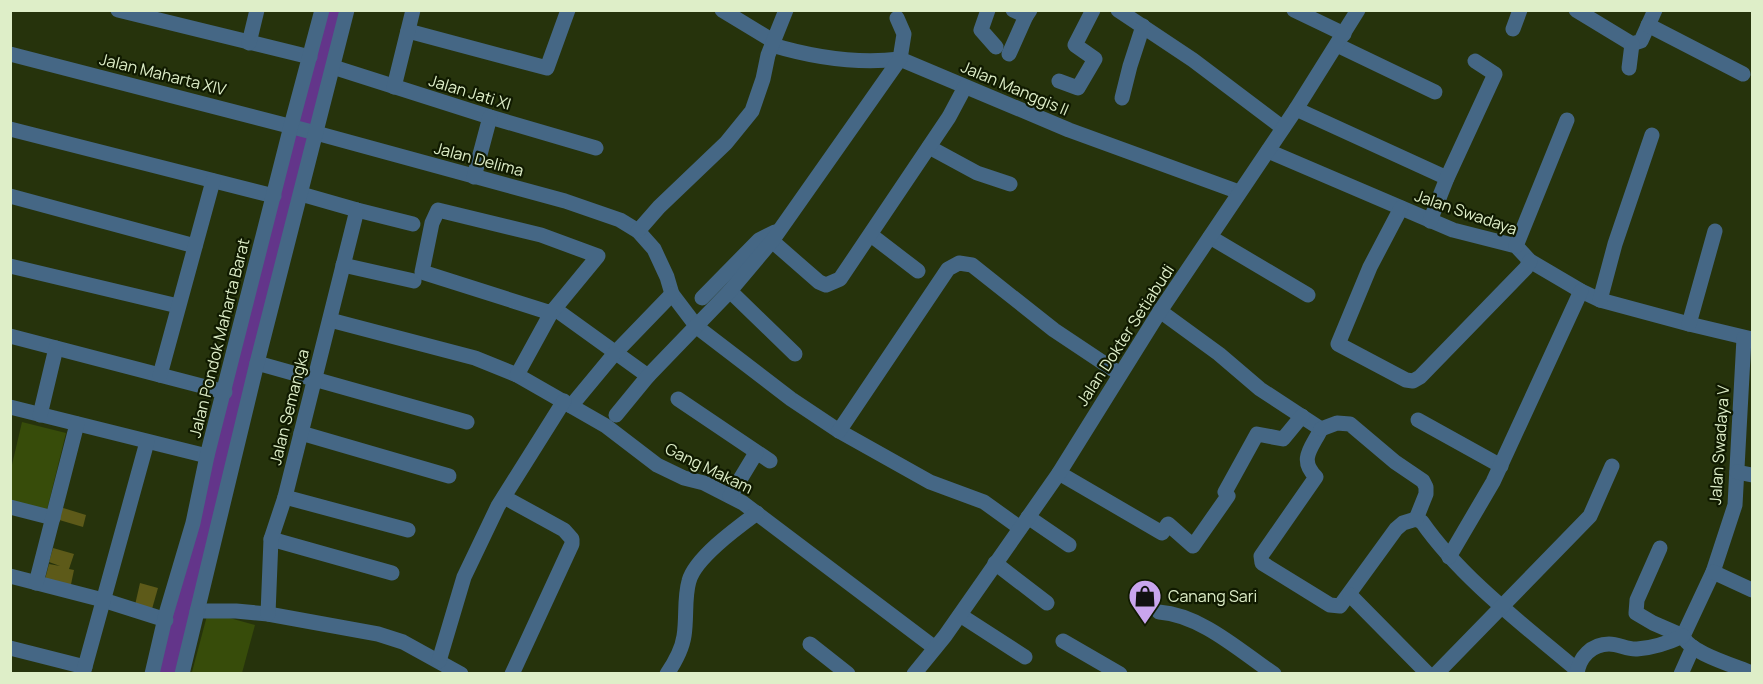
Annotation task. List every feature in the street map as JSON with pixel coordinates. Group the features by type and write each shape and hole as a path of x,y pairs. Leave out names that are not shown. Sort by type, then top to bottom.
{"street":[{"path":"118,10 310,57"},
{"path":"249,43 256,10"},
{"name":"Jalan Pondok Maharta Barat","path":"182,673 257,363 301,194 303,129 310,57 322,10"},
{"name":"Jalan Pondok Maharta Barat","path":"152,674 193,523 207,456 274,196 333,67 346,10"},
{"path":"394,87 413,10"},
{"path":"408,31 547,68 552,60 568,10"},
{"name":"Jalan Manggis II","path":"722,10 772,43 793,52 876,62 900,59 1070,130 1239,192"},
{"path":"786,10 772,43 752,111 726,144 659,207 638,231 654,249 672,294 697,327 791,399 839,431 930,482 984,502 1070,545"},
{"path":"988,10 981,30 1003,50 1023,12"},
{"path":"1059,81 1078,88 1095,59 1075,45 1093,10"},
{"path":"1118,10 1193,60 1283,128"},
{"path":"1294,10 1340,40 1435,92"},
{"name":"Jalan Dokter Setiabudi","path":"914,674 960,615 1059,473 1160,311 1296,109 1358,10"},
{"path":"1513,29 1520,10"},
{"path":"1576,10 1632,44 1641,41 1655,10"},
{"path":"615,415 648,376 730,291 776,235 900,59 904,34 897,18"},
{"path":"1648,25 1743,74"},
{"path":"1122,98 1143,26"},
{"path":"1629,68 1632,44"},
{"name":"Jalan Maharta XIV","path":"10,54 303,129"},
{"path":"1430,221 1447,178 1496,74 1475,61"},
{"name":"Jalan Jati XI","path":"333,67 596,148"},
{"path":"776,235 798,266 826,285 840,279 949,117 965,87"},
{"path":"1296,109 1447,178"},
{"path":"474,177 490,117"},
{"path":"1516,246 1567,120"},
{"path":"10,129 274,196"},
{"name":"Jalan Delima","path":"303,129 599,212 620,220 638,231"},
{"path":"1600,300 1615,244 1652,135"},
{"path":"929,147 977,173 1010,184"},
{"name":"Jalan Swadaya","path":"1268,151 1453,230 1516,246 1530,261 1600,300 1748,338"},
{"path":"160,375 213,181"},
{"path":"301,194 413,224"},
{"path":"10,196 195,246"},
{"path":"1401,208 1371,267 1338,344 1406,380 1413,381 1420,377 1526,268 1530,261"},
{"name":"Jalan Semangka","path":"267,614 270,539 285,497 357,210"},
{"path":"517,375 553,311 598,256 541,235 438,210 432,223 422,272 553,311 648,376"},
{"path":"1689,324 1715,231"},
{"path":"702,298 759,240 776,235"},
{"path":"871,235 918,272"},
{"path":"1210,237 1308,295"},
{"path":"839,431 948,268 959,263 972,265 1054,330 1120,374"},
{"path":"343,265 414,281"},
{"path":"10,266 178,306"},
{"path":"730,291 795,354"},
{"path":"1449,556 1494,482 1581,291"},
{"path":"439,661 464,577 498,506 567,403 672,294"},
{"path":"1160,311 1219,354 1260,389 1322,429"},
{"name":"Gang Makam","path":"330,320 475,358 517,375 606,426 657,465 684,478 704,483 757,513 935,648"},
{"path":"10,336 225,392"},
{"name":"Jalan Swadaya V","path":"1681,674 1688,642 1745,474 1748,338"},
{"path":"40,415 56,348"},
{"path":"257,363 467,422"},
{"path":"678,399 770,461"},
{"path":"10,407 207,456"},
{"path":"1059,473 1162,533 1168,524 1193,546 1228,496 1225,492 1257,434 1283,439 1302,416"},
{"path":"1418,420 1501,466"},
{"path":"1416,519 1426,494 1423,481 1395,462 1350,424 1337,423 1322,429 1306,460 1307,468 1316,477 1261,556 1261,560 1262,563 1330,605 1340,606 1396,529 1403,523 1416,519 1422,522 1449,556 1577,672 1581,660 1590,649 1598,646 1609,644 1634,650 1688,642"},
{"path":"36,583 77,424"},
{"path":"301,433 449,476"},
{"path":"10,648 84,670 147,442"},
{"path":"730,496 756,453"},
{"path":"1436,674 1590,516 1612,466"},
{"path":"285,497 408,530"},
{"path":"504,497 564,530 572,539 572,544 512,674"},
{"path":"10,507 53,518"},
{"path":"667,674 680,650 684,635 689,579 698,565 713,550 757,513"},
{"path":"270,539 392,573"},
{"path":"1660,548 1637,600 1636,613 1688,642 1752,673"},
{"path":"995,563 1047,603"},
{"path":"1713,572 1752,590"},
{"path":"10,576 103,600 166,620"},
{"path":"1350,595 1428,674"},
{"path":"197,611 267,614 378,634 403,642 461,674"},
{"path":"1159,612 1187,618 1201,624 1274,674"},
{"path":"960,615 1025,657"},
{"path":"1064,641 1120,674"},
{"path":"810,644 848,674"}],"green space":[{"path":"22,422 66,433 45,518 11,509 11,469"},
{"path":"208,612 255,625 242,673 192,672"}],"building":[{"path":"60,507 86,515 83,527 56,519"},
{"path":"53,548 74,554 69,569 74,570 70,589 44,583 49,564 60,566 49,562"},
{"path":"140,583 158,588 152,609 135,605"}],"waterway":[{"path":"163,674 182,610 276,225 332,10"}],"place":[{"name":"Canang Sari","path":"1145,625"}]}
